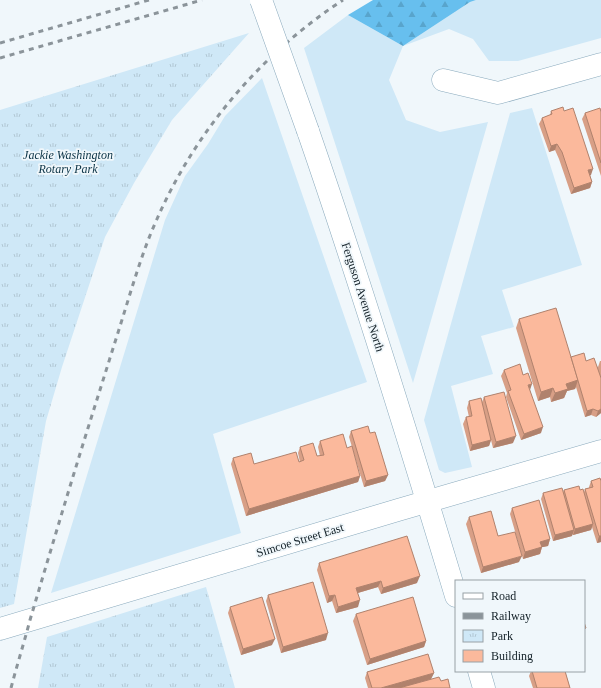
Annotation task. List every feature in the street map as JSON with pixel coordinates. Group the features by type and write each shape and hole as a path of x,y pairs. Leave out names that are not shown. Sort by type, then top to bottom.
{"street":[{"name":"Ferguson Avenue North","path":"261,0 328,190 455,593"},
{"path":"443,80 498,93 601,64"},
{"name":"Simcoe Street East","path":"0,630 601,451"},
{"path":"479,672 484,688"}],"green space":[{"path":"373,0 476,0 470,2 403,46 348,15"},
{"path":"476,0 601,0 601,38 518,61 489,61 473,39 449,29 403,46 470,2"},
{"path":"348,15 403,46 389,80 406,120 440,132 488,122 413,383 304,48"},
{"name":"Jackie Washington Rotary Park","path":"249,33 172,120 134,183 105,237 62,367 46,421 14,604 0,608 0,110"},
{"path":"262,78 367,382 213,434 241,533 51,593 165,220 185,176 208,144 225,116"},
{"path":"532,108 582,265 502,290 514,327 481,336 493,374 451,386 472,467 445,473 439,470 424,420 510,113"},
{"path":"206,587 235,688 38,688 47,637"}],"building":[{"path":"563,107 564,111 573,108 593,169 588,170 592,182 574,188 562,152 557,144 551,146 542,118 552,114 551,111"},
{"path":"600,108 601,112 601,163 585,113"},
{"path":"556,308 578,380 566,384 568,389 555,393 553,388 541,392 519,319"},
{"path":"584,353 586,361 594,358 601,378 601,409 598,411 593,409 587,411 571,357"},
{"path":"520,364 523,375 528,373 532,384 528,385 543,427 524,434 508,391 511,390 504,370"},
{"path":"504,392 516,436 496,442 484,397"},
{"path":"481,398 491,440 472,445 466,417 472,416 469,401"},
{"path":"368,426 370,433 375,432 388,475 366,481 351,431"},
{"path":"343,434 347,448 352,446 360,476 249,509 233,458 251,453 254,464 296,452 299,462 304,460 300,447 313,443 317,456 324,455 320,441"},
{"path":"600,478 601,536 599,536 585,489 593,487 591,481"},
{"path":"579,486 580,490 583,489 593,524 575,529 564,490"},
{"path":"562,488 574,530 555,535 543,493"},
{"path":"539,500 550,539 540,542 542,547 525,552 512,508"},
{"path":"491,511 498,536 515,532 522,556 483,567 469,517"},
{"path":"407,536 420,576 383,588 381,581 356,588 360,600 338,607 335,595 329,596 319,563"},
{"path":"313,582 328,633 283,647 268,595"},
{"path":"262,597 275,639 243,649 230,607"},
{"path":"413,597 426,641 370,659 356,614"},
{"path":"428,654 434,673 381,688 372,688 367,672"},
{"path":"532,672 565,672 570,688 537,688"},
{"path":"439,677 441,681 448,679 450,688 399,688"}],"railway":[{"path":"0,43 149,0"},
{"path":"0,58 202,0"},
{"path":"11,688 88,428 138,270 157,219 173,186 191,155 234,96 285,44 313,21 343,0"}]}
